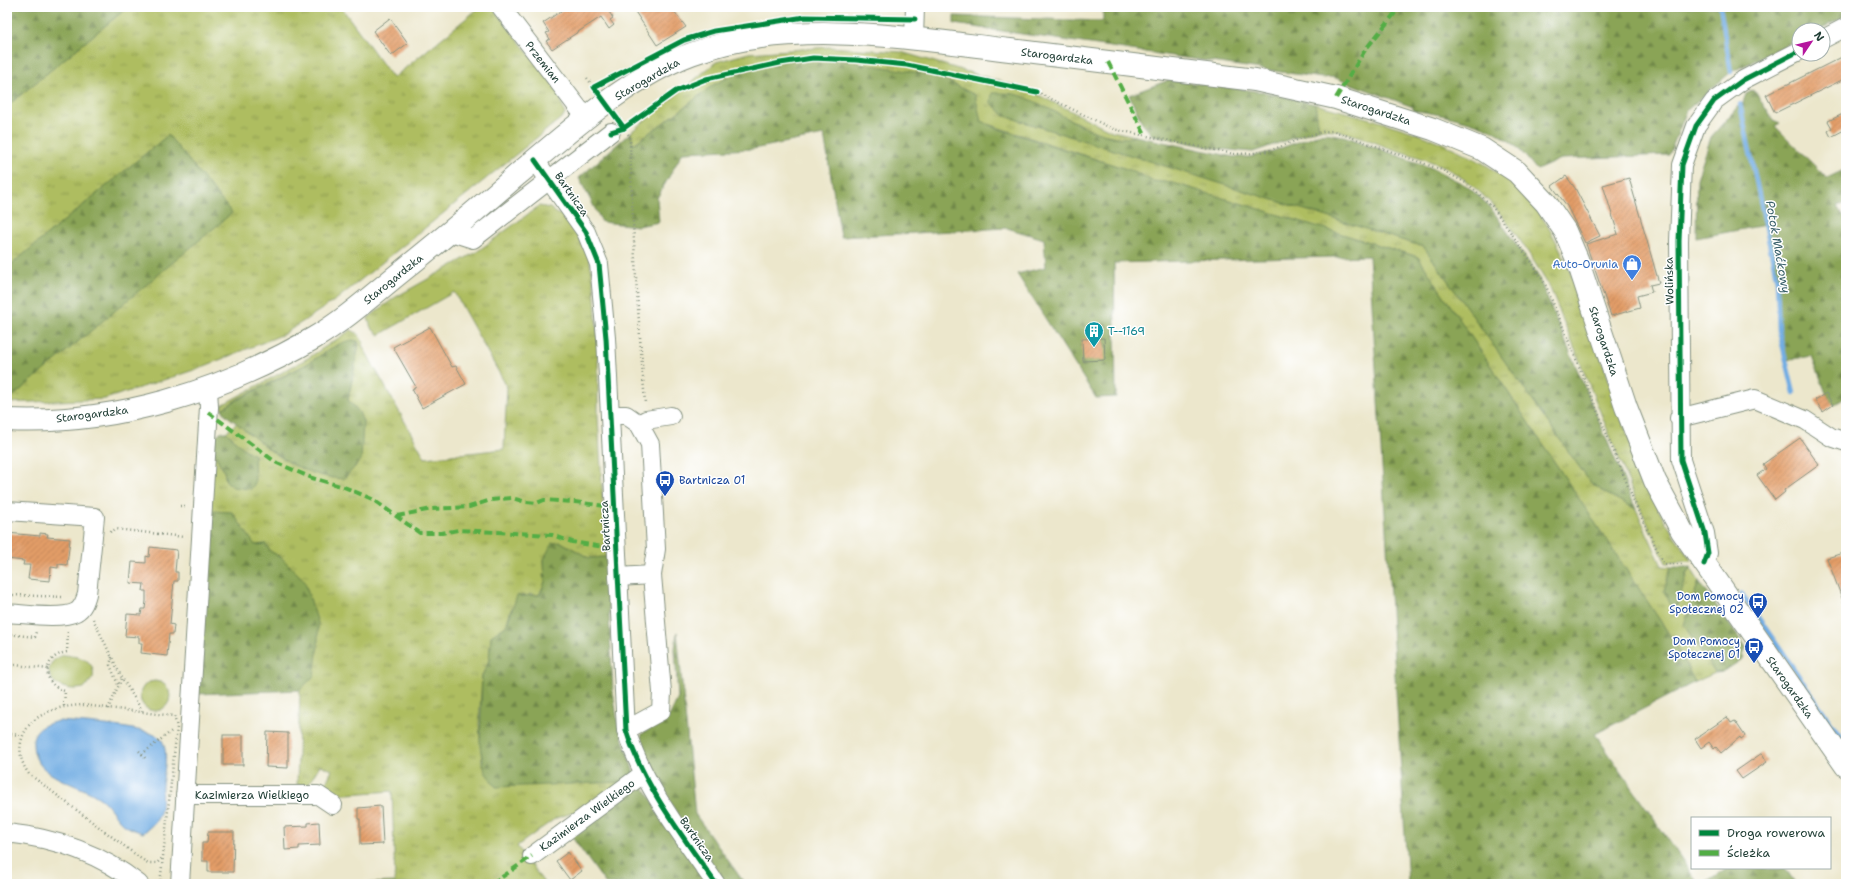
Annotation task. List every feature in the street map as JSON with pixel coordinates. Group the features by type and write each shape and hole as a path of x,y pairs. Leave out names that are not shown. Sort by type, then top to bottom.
{"main road":[{"name":"Starogardzka","path":"7,420 31,421 86,417 149,406 208,389 252,371 316,337 352,312 451,232 586,118 654,72 690,54 738,41 784,35 836,34 914,38 1255,80 1311,91 1433,129 1482,149 1517,172 1546,203 1564,231 1577,259 1626,407 1655,481 1682,531 1694,564 1846,766"}],"street":[{"name":"Przemian","path":"501,7 586,118"},
{"path":"914,38 915,7"},
{"path":"1831,35 1846,27"},
{"name":"Wolińska","path":"1694,564 1708,553 1706,540 1681,460 1679,418 1679,241 1682,165 1688,144 1696,126 1714,101 1743,80 1791,55"},
{"path":"451,232 473,239 617,130"},
{"name":"Bartnicza","path":"535,160 586,232 599,264 606,338 626,730 643,774 674,825 716,884"},
{"path":"185,795 209,407 208,389"},
{"path":"1679,418 1755,399 1805,420 1831,437 1846,442"},
{"path":"610,415 626,415 642,422 671,416"},
{"path":"626,730 661,711 662,692 652,575 656,550 650,444 642,422"},
{"path":"7,511 95,517 76,600 77,611 66,615 7,613"},
{"path":"618,577 652,575"},
{"name":"Kazimierza Wielkiego","path":"532,856 643,774"},
{"name":"Kazimierza Wielkiego","path":"180,884 185,795 318,794 333,805"},
{"path":"7,833 40,838 80,849 121,870 138,884"}],"path":[{"path":"587,78 594,87"},
{"path":"1037,92 1113,129 1234,154 1253,154 1271,150 1320,131 1334,131 1436,167 1468,184 1492,206 1537,270 1546,286 1637,508 1664,564 1694,564"},
{"path":"617,130 630,137 642,422"},
{"path":"180,506 189,506"},
{"path":"105,536 109,532 116,529 187,537"},
{"path":"8,595 76,600 112,656 122,678 143,712"},
{"path":"64,706 65,691 54,686 48,675 48,669 52,659 61,653 67,652 68,626"},
{"path":"112,656 110,665 119,687"},
{"path":"7,664 48,669"},
{"path":"108,709 122,678"},
{"path":"160,884 163,857 177,726 174,716 108,709 83,704 64,706 43,714 29,724 22,735 20,744 24,766 29,774 148,863 157,863 163,857"},
{"path":"7,734 22,735"},
{"path":"142,754 166,736"},
{"path":"139,751 145,758"}],"green space":[{"path":"7,7 128,7 7,106"},
{"path":"128,7 341,7 393,78 480,7 492,7 558,91 565,115 337,299 284,334 197,369 105,399 7,403 7,401 231,213 168,135 7,268 7,106"},
{"path":"1103,7 1846,7 1846,16 1831,24 1831,22 1791,22 1791,43 1731,72 1687,110 1669,155 1561,159 1537,170 1522,152 1512,143 1489,129 1464,120 1413,110 1413,107 1333,77 1322,78 954,24 954,16 1103,21"},
{"path":"830,47 901,52 1026,89 1112,131 1135,136 1126,139 1098,133 1042,106 992,103 1005,116 1424,247 1590,482 1605,493 1636,509 1662,566 1671,567 1664,591 1676,608 1690,567 1699,581 1684,625 1715,673 1695,682 1671,637 1418,257 1173,183 1151,181 1136,172 981,122 975,95 871,66 841,60 771,62 737,73 713,85 632,145 631,132 716,62 749,53"},
{"path":"805,59 841,60 938,76 975,95 981,121 996,128 1136,172 1152,181 1173,183 1418,257 1671,637 1695,682 1595,734 1699,884 1408,884 1369,256 1114,263 1116,397 1096,398 1017,274 1046,267 1044,239 1007,228 841,237 824,135 753,149 683,152 657,198 659,222 638,226 602,222 579,178 631,132 633,145 713,85 737,73 771,62"},
{"path":"1169,80 1264,92 1315,104 1319,129 1253,152 1218,149 1152,135 1142,123 1129,95"},
{"path":"1754,90 1773,120 1780,123 1775,126 1827,178 1846,169 1846,203 1838,206 1846,221 1846,397 1834,405 1826,393 1812,356 1786,360 1779,331 1777,281 1765,225 1696,238 1697,179 1711,137 1740,104 1742,105 1746,94"},
{"path":"992,93 1014,94 1027,98 1091,130 1107,135 1122,138 1135,136 1234,157 1250,157 1270,152 1319,134 1326,133 1344,136 1432,168 1467,186 1493,211 1537,274 1636,509 1605,493 1590,482 1424,247 1005,116 991,103"},
{"path":"1315,104 1410,131 1456,149 1500,174 1518,189 1534,206 1559,247 1569,269 1627,433 1653,500 1663,518 1692,561 1666,563 1633,493 1550,288 1506,220 1463,178 1446,168 1425,159 1354,135 1328,129 1319,129"},
{"path":"168,135 232,213 7,401 7,268"},
{"path":"539,206 550,208 559,215 562,212 574,229 589,257 594,284 598,345 598,417 606,557 589,558 561,542 544,559 545,582 539,595 530,594 511,609 506,626 491,636 489,660 482,676 479,724 482,763 607,782 623,782 590,808 556,818 517,846 545,884 346,884 395,882 392,791 332,795 324,787 332,770 320,765 308,785 297,785 300,690 314,676 282,558 270,551 266,544 255,545 209,511 213,451 224,471 226,481 254,462 254,455 243,448 226,432 237,423 272,452 359,412 348,400 359,344 330,349 307,364 239,398 222,409 220,406 308,358 351,330 357,333 364,343 362,345 425,458 504,449 507,387 454,292 379,335 371,328 368,318 394,298 478,251"},
{"path":"353,340 358,341 359,344 348,400 359,412 363,422 361,460 344,479 326,477 309,472 280,457 226,415 222,409 307,364 335,346"},
{"path":"220,432 226,432 243,448 254,455 255,483 251,489 233,487 226,481 224,471 213,451 214,438"},
{"path":"209,511 232,512 255,545 266,544 270,551 282,558 304,580 318,623 318,646 314,676 300,690 197,694"},
{"path":"561,542 589,558 606,557 613,691 618,725 634,773 623,782 496,787 485,772 480,746 482,676 489,660 491,636 506,626 517,596 540,595 545,582 544,559 552,543"},
{"path":"1671,567 1690,567 1676,608 1673,609 1664,591"},
{"path":"1699,581 1746,648 1743,656 1744,658 1723,672 1715,673 1684,625"},
{"path":"677,632 695,814 745,884 722,884 667,797 639,743 642,734 670,715 678,698 675,649"},
{"path":"65,655 86,660 92,667 93,678 84,688 72,689 62,687 50,677 49,670 51,664 56,659"},
{"path":"155,681 161,682 169,690 169,702 161,710 155,711 149,710 141,702 140,696 141,690 149,682"},
{"path":"642,785 711,884 606,884 571,836"},
{"path":"1726,869 1786,869 1796,884 1704,884"}],"water":[{"path":"58,721 114,726 156,735 162,740 166,756 159,817 143,833 124,825 105,802 92,793 49,773 41,765 35,756 33,739 40,728"}],"building":[{"path":"567,7 606,7 613,18 610,20 614,25 609,29 601,17 552,49 546,41 550,39 546,33 549,32 543,23"},
{"path":"632,7 671,7 686,27 657,45"},
{"path":"390,18 408,43 391,56 373,31"},
{"path":"1846,55 1846,78 1775,113 1766,95"},
{"path":"1843,114 1846,120 1846,129 1831,137 1828,131 1832,128 1828,121"},
{"path":"1566,176 1575,188 1600,236 1585,243 1567,206 1552,186"},
{"path":"1629,178 1659,283 1650,285 1652,292 1637,296 1640,308 1611,316 1586,244 1618,234 1603,185"},
{"path":"430,327 452,367 456,366 466,384 422,408 412,389 416,387 393,347"},
{"name":"T--1169","path":"1104,338 1105,360 1083,361 1082,339"},
{"path":"1826,393 1833,405 1823,412 1815,400"},
{"path":"1800,438 1819,465 1784,490 1785,492 1775,500 1757,475 1766,469 1763,464"},
{"path":"7,533 40,536 40,533 48,534 47,537 70,539 67,565 58,564 58,568 51,567 50,581 28,579 30,565 23,565 24,561 7,559"},
{"path":"150,547 177,550 175,572 178,572 178,581 174,581 170,624 174,625 173,634 169,634 167,656 141,653 142,643 139,643 139,637 125,636 127,614 141,615 142,609 145,609 146,601 146,591 143,591 144,584 130,583 132,562 146,563 146,556 149,557"},
{"path":"1846,552 1846,609 1827,558"},
{"path":"1727,717 1731,723 1735,721 1745,736 1741,739 1740,737 1721,753 1716,747 1714,749 1709,742 1701,748 1695,739"},
{"path":"267,732 288,733 288,768 266,767"},
{"path":"223,735 243,735 243,765 223,765"},
{"path":"1762,753 1767,762 1742,779 1736,771"},
{"path":"381,806 383,844 360,845 360,819 358,819 358,808"},
{"path":"319,822 320,845 299,846 299,849 285,850 284,827 308,826 308,823"},
{"path":"208,832 234,832 233,872 208,872 208,861 202,861 202,843 207,843"},
{"path":"568,852 582,871 570,880 556,861"}],"waterway":[{"name":"Potok Maćkowy","path":"1720,7 1731,72"},
{"name":"Potok Maćkowy","path":"1740,104 1777,281 1779,331 1794,393"},
{"name":"Potok Maćkowy","path":"1742,594 1846,744"}],"marked path":[{"path":"1336,98 1365,50 1400,7"},
{"path":"1108,62 1145,135"},
{"path":"208,412 277,463 312,478 344,487 372,499 420,533 442,533 458,530 552,535 572,542 616,549"},
{"path":"397,516 432,509 469,507 491,500 512,498 537,503 544,500 614,507"},
{"path":"492,884 532,856"}],"cycle path":[{"path":"624,128 594,87 684,40 714,31 805,17 915,19"},
{"path":"1704,564 1708,553 1705,533 1681,460 1679,241 1682,165 1696,126 1714,101 1743,80 1791,55"},
{"path":"611,132 624,128 676,91 706,79 780,63 813,58 907,65 1037,92"},
{"path":"535,160 586,232 599,264 606,338 626,730 653,791 677,829 716,884"}],"place":[{"name":"Auto-Orunia","path":"1632,281"},
{"name":"T--1169","path":"1094,348"},
{"name":"Bartnicza 01","path":"665,497"},
{"name":"Dom Pomocy Społecznej 02","path":"1758,619"},
{"name":"Dom Pomocy Społecznej 01","path":"1754,664"}]}
